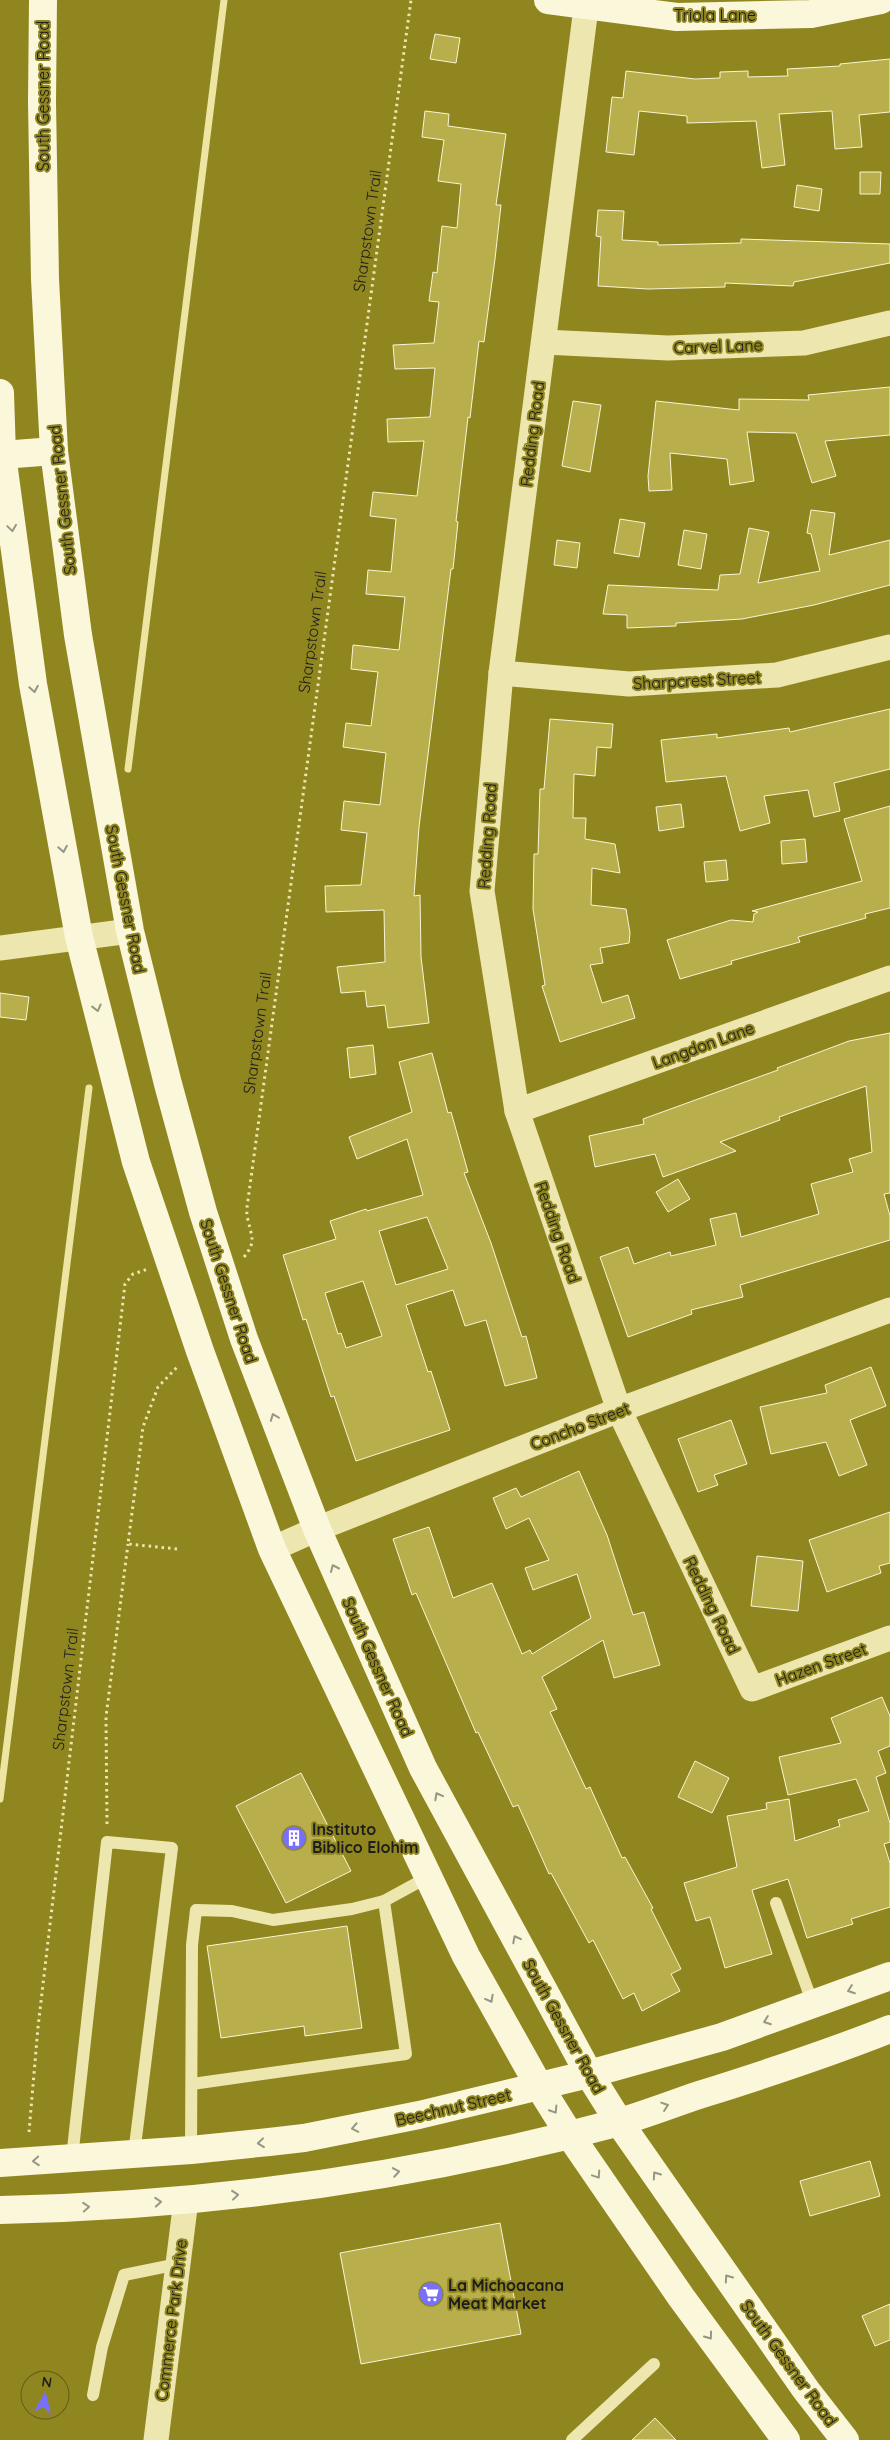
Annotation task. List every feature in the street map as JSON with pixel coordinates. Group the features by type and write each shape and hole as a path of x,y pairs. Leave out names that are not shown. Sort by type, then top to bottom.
{"main road":[{"name":"South Gessner Road","path":"43,0 42,102 45,270 54,451 78,634 130,931 203,1212 244,1339 317,1529 424,1768 589,2074 619,2122 806,2390 845,2440"},
{"name":"Triola Lane","path":"548,0 587,2 677,18 811,14 881,0"},
{"path":"0,393 3,489 33,684 80,938 136,1162 200,1351 272,1549 466,1956 539,2086 569,2134 680,2297 786,2440"},
{"path":"2,455 54,451"},
{"name":"Beechnut Street","path":"0,2163 191,2150 304,2138 419,2116 589,2074 722,2037 890,1976"},
{"path":"0,2210 66,2209 186,2200 312,2186 414,2169 619,2122 828,2053 890,2029"}],"street":[{"name":"Redding Road","path":"587,2 501,673 482,891 517,1111 619,1410 752,1689"},
{"name":"Carvel Lane","path":"544,342 668,348 804,343 890,323"},
{"name":"Sharpcrest Street","path":"501,673 628,684 777,675 890,647"},
{"path":"0,948 130,931"},
{"name":"Langdon Lane","path":"517,1111 890,978"},
{"name":"Concho Street","path":"272,1549 317,1529 619,1410 890,1310"},
{"name":"Hazen Street","path":"752,1689 890,1638"},
{"name":"Commerce Park Drive","path":"156,2440 186,2200"}],"lane":[{"path":"72,2158 107,1842 172,1848 134,2154"},
{"path":"191,2150 192,1945 196,1910 232,1911 273,1920 352,1909 384,1900 428,1877"},
{"path":"192,2084 406,2054 384,1900"},
{"path":"776,1903 813,2004"},
{"path":"93,2395 102,2347 124,2275 178,2264"},
{"path":"572,2440 654,2364"}],"path":[{"name":"Sharpstown Trail","path":"237,1260 243,1258 251,1248 253,1234 247,1218 248,1200 411,0"},
{"name":"Sharpstown Trail","path":"29,2132 38,2027 125,1284 133,1274 154,1267"},
{"path":"107,1842 106,1717 143,1427 158,1387 178,1366 200,1351"},
{"path":"128,1544 177,1549"}],"building":[{"path":"435,34 460,38 456,63 430,59"},
{"path":"890,59 890,112 859,115 862,147 835,149 832,111 779,114 785,165 762,168 756,121 687,123 687,116 639,111 634,155 606,152 612,97 623,98 626,71 695,79 720,78 720,72 748,71 748,77 788,76 787,69 840,66 840,64"},
{"path":"425,111 449,114 448,126 506,134 496,205 501,205 495,259 484,342 479,341 470,418 468,417 456,521 458,522 453,569 451,569 419,827 414,896 420,895 421,957 429,1023 388,1028 385,1005 367,1007 365,991 341,993 337,967 385,962 384,910 326,912 325,886 361,885 367,833 341,830 344,801 380,805 386,753 343,747 346,723 371,726 378,672 351,669 353,645 399,650 405,597 366,594 368,570 391,572 396,519 370,516 373,492 417,496 424,441 388,442 387,419 430,417 435,368 395,369 393,345 434,343 439,302 429,301 433,272 437,273 442,226 457,228 461,184 438,181 444,140 422,137"},
{"path":"860,172 881,172 880,194 860,194"},
{"path":"797,185 822,189 819,211 794,207"},
{"path":"598,210 624,211 622,240 658,242 658,245 741,243 741,239 890,244 890,263 794,282 793,286 725,283 725,287 648,289 598,286 601,237 596,236"},
{"path":"890,387 890,435 825,441 836,476 812,483 796,433 747,432 754,481 730,485 727,459 670,453 672,490 649,491 648,476 656,401 739,410 739,399 809,400 808,395"},
{"path":"573,401 601,405 590,472 562,466"},
{"path":"811,510 835,513 829,555 890,540 890,585 814,605 742,619 676,623 676,626 627,628 627,615 603,614 608,585 718,590 720,575 740,574 749,528 769,532 758,583 820,571 811,534 807,533"},
{"path":"620,519 645,523 639,557 614,553"},
{"path":"684,530 707,534 701,569 678,565"},
{"path":"557,540 580,543 577,568 554,565"},
{"path":"890,709 890,769 834,783 840,811 814,817 808,790 764,796 770,823 740,831 726,776 666,782 661,740 717,734 717,738 789,728 790,732"},
{"path":"550,719 613,724 611,748 597,747 595,776 574,774 573,818 586,818 585,839 615,844 620,873 592,868 591,905 626,909 630,933 629,943 600,948 603,963 590,965 602,1003 628,995 635,1018 560,1042 542,986 545,985 533,909 534,854 538,854 540,789 544,789"},
{"path":"681,804 684,827 659,831 656,807"},
{"path":"890,806 890,908 865,914 866,918 798,937 800,942 731,961 732,964 680,979 667,940 731,920 753,922 754,914 758,912 752,911 862,881 844,819"},
{"path":"805,839 807,862 782,864 781,841"},
{"path":"726,860 728,880 706,882 704,862"},
{"path":"0,993 29,997 26,1020 0,1017"},
{"path":"890,1033 890,1193 884,1194 890,1216 890,1240 740,1285 743,1297 691,1310 692,1314 628,1337 600,1257 628,1247 634,1264 670,1252 671,1256 716,1245 710,1219 736,1213 741,1237 819,1214 811,1184 853,1172 849,1159 872,1152 866,1086 779,1117 780,1120 720,1142 736,1151 663,1177 655,1154 595,1167 589,1136 644,1124 643,1119 778,1070 777,1068 849,1041"},
{"path":"373,1045 376,1074 350,1078 347,1048"},
{"path":"432,1053 448,1113 451,1112 468,1172 464,1173 491,1243 522,1337 526,1336 537,1378 505,1386 486,1320 465,1326 453,1290 406,1305 428,1372 431,1371 450,1430 356,1461 334,1396 331,1397 306,1319 303,1320 283,1255 336,1239 330,1221 366,1209 367,1211 423,1195 407,1139 357,1159 349,1137 412,1112 399,1062","holes":["427,1217 448,1269 396,1285 379,1231","363,1281 382,1336 346,1348 341,1333 338,1334 325,1293"]},
{"path":"678,1179 690,1199 668,1212 656,1192"},
{"path":"871,1367 886,1406 850,1420 867,1465 839,1476 826,1442 771,1454 760,1407 827,1393 825,1385"},
{"path":"731,1420 747,1464 714,1475 718,1485 698,1492 678,1439"},
{"path":"579,1471 607,1535 633,1615 644,1612 660,1665 614,1678 603,1640 542,1677 557,1709 550,1712 586,1789 590,1787 622,1858 625,1857 653,1908 651,1909 681,1969 671,1974 680,1991 642,2011 634,1993 623,1999 593,1940 589,1943 551,1873 549,1874 518,1805 513,1807 478,1732 476,1733 416,1593 412,1595 393,1539 429,1527 453,1598 492,1583 522,1654 530,1650 532,1654 591,1618 577,1574 533,1590 525,1568 549,1560 529,1518 506,1529 493,1498 516,1488 521,1497"},
{"path":"890,1512 890,1563 879,1566 881,1573 827,1592 809,1540"},
{"path":"757,1556 803,1561 798,1611 751,1606"},
{"path":"882,1697 890,1716 890,1746 878,1751 886,1773 876,1777 890,1823 890,1842 884,1844 890,1863 890,1907 851,1919 853,1924 807,1938 788,1879 752,1890 772,1954 725,1968 710,1917 696,1921 684,1883 737,1867 727,1816 767,1809 766,1803 789,1799 795,1841 840,1826 838,1820 869,1811 856,1779 788,1795 779,1757 841,1743 831,1718"},
{"path":"695,1761 729,1778 712,1813 678,1797"},
{"name":"Instituto Biblico Elohim","path":"301,1773 351,1871 286,1903 236,1806"},
{"path":"347,1926 362,2028 305,2036 304,2026 221,2038 207,1946"},
{"path":"870,2161 880,2196 810,2216 800,2181"},
{"name":"La Michoacana Meat Market","path":"500,2223 521,2334 361,2364 340,2253"},
{"path":"890,2304 890,2340 875,2346 862,2316"},
{"path":"655,2418 676,2440 632,2440"}],"waterway":[{"path":"128,769 224,0"},
{"path":"0,1799 89,1088"}],"place":[{"name":"Instituto Biblico Elohim","path":"294,1838"},
{"name":"La Michoacana Meat Market","path":"431,2294"}]}
